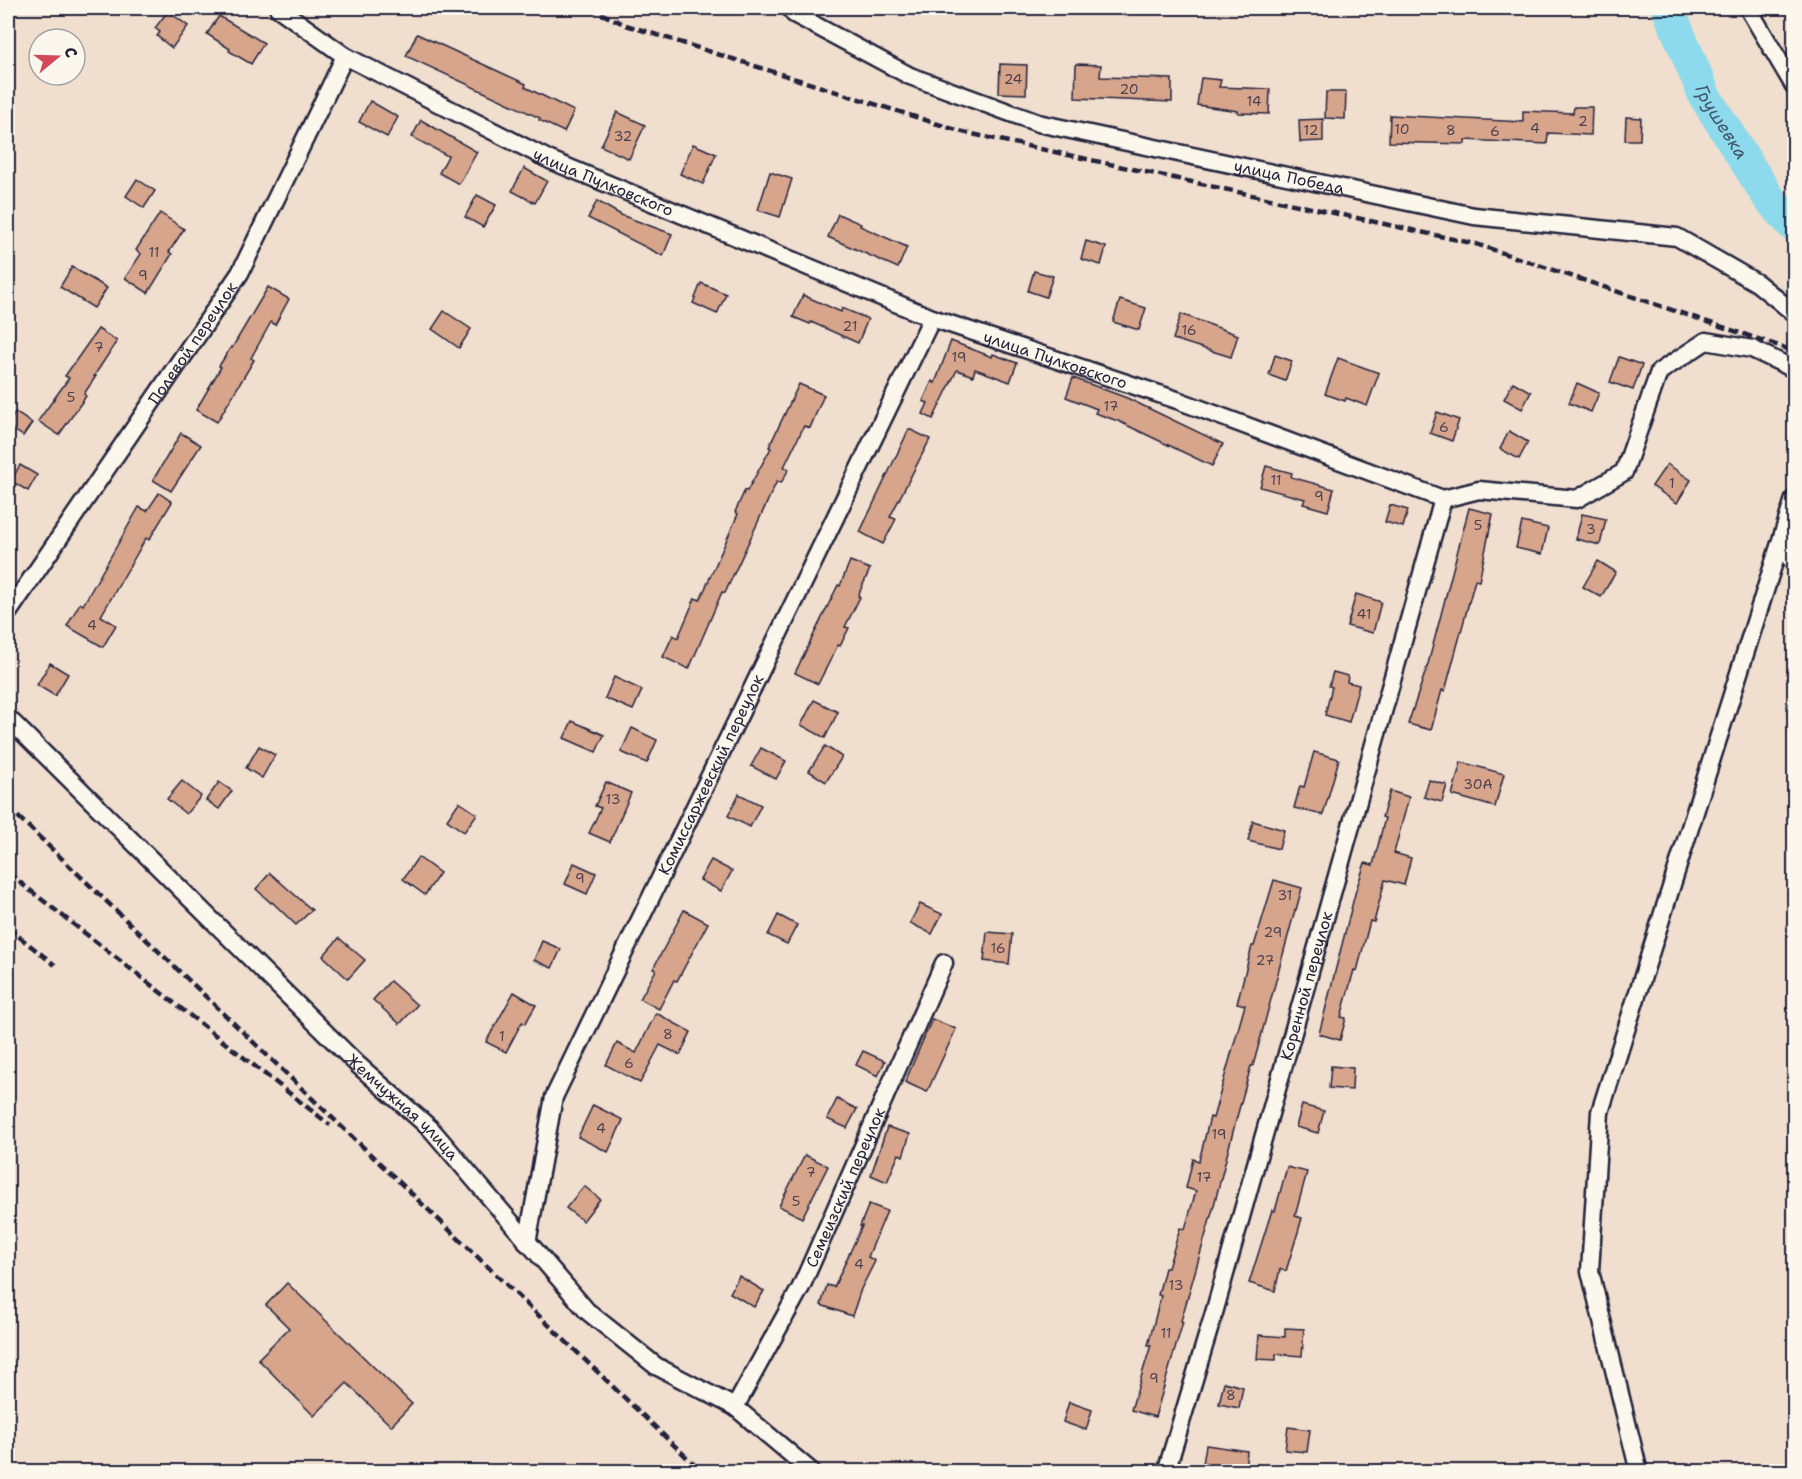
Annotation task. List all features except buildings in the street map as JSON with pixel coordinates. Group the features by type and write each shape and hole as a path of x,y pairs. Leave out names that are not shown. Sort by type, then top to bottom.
{"street":[{"name":"улица Пулковского","path":"278,8 345,56 550,160 932,318 1177,400 1443,499"},
{"name":"улица Победа","path":"790,8 794,14 910,76 1038,123 1474,216 1677,237 1757,283 1794,313"},
{"path":"1748,8 1794,86"},
{"name":"Полевой переулок","path":"8,613 240,273 345,56"},
{"name":"Комиссаржевский переулок","path":"527,1243 555,1097 932,318"},
{"path":"1443,499 1479,490 1577,499 1624,472 1659,372 1706,341 1752,349 1794,369"},
{"name":"Коренной переулок","path":"1166,1472 1217,1301 1443,499"},
{"path":"1640,1472 1590,1271 1600,1112 1794,499"},
{"path":"1780,547 1794,563"},
{"name":"Жемчужная улица","path":"8,718 357,1064 431,1130 587,1311 656,1366 735,1407 812,1472"},
{"name":"Семеизский переулок","path":"735,1407 801,1287 944,963"}],"waterway":[{"name":"Грушевка","path":"1668,8 1705,97 1769,198 1794,226"}],"railway":[{"path":"589,8 626,25 963,132 1476,244 1794,351"},
{"path":"8,807 702,1472"},
{"path":"8,873 330,1125"},
{"path":"8,928 55,965"}]}
